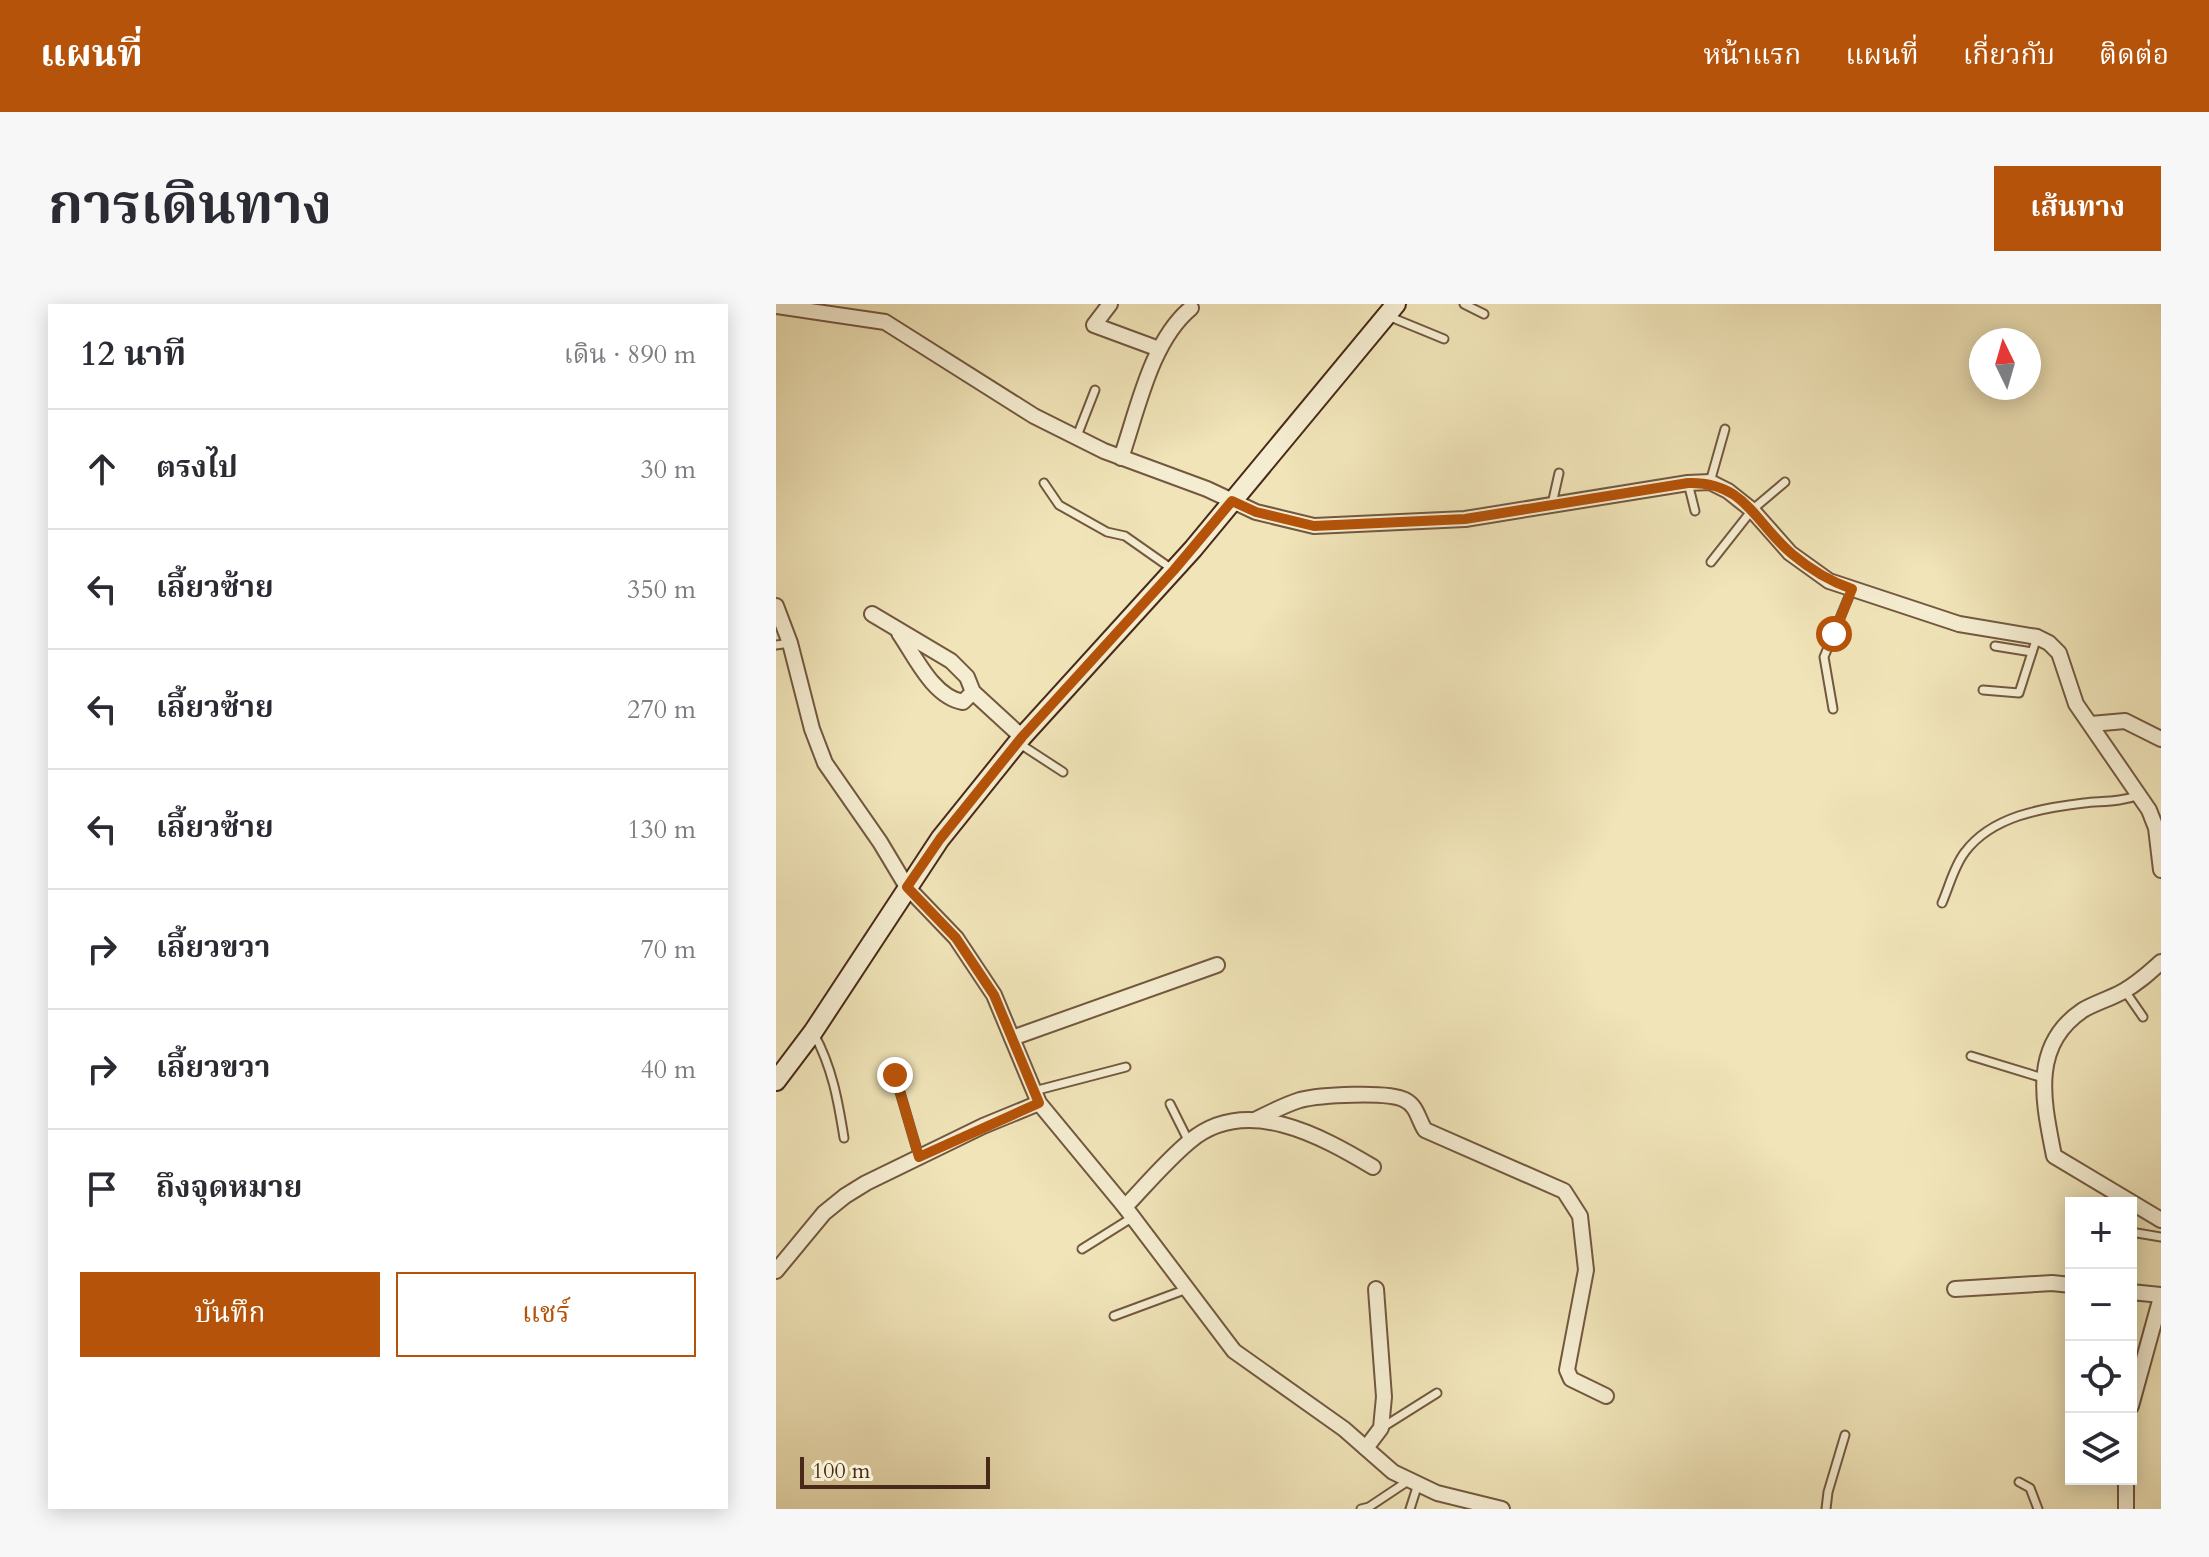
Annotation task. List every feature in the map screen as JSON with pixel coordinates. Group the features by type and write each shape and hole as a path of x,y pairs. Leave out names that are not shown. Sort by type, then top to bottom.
{"street":[{"path":"776,306 885,322 1034,416 1121,458 1256,512 1314,526 1465,519 1710,482 1728,491 1752,510 1790,553 1829,581 1959,624 2037,637 2049,643 2059,653 2076,704 2149,810 2156,828 2161,870"},
{"path":"1101,306 1094,325 1159,349"},
{"path":"1121,458 1159,349 1175,322 1191,308"},
{"path":"776,1081 813,1032 940,839 1020,740 1174,570 1391,310"},
{"path":"776,606 783,644 825,763 907,887 956,938 994,995 1036,1097 1129,1212 1234,1351 1344,1429 1393,1472 1437,1493 1502,1509"},
{"path":"872,614 951,661 967,677 973,692 1020,740"},
{"path":"898,630 942,693 963,702 973,692"},
{"path":"2091,724 2125,721 2161,739"},
{"path":"2161,962 2125,991 2084,1010 2067,1024 2047,1060 2043,1078 2054,1156 2161,1220"},
{"path":"1012,1038 1217,965"},
{"path":"1255,1120 1301,1100 1328,1096 1382,1095 1405,1100 1417,1111 1425,1130 1564,1191 1580,1216 1586,1270 1567,1370 1571,1379 1606,1396"},
{"path":"776,1271 834,1204 866,1183 1036,1097"},
{"path":"1129,1212 1189,1142 1210,1129 1237,1121 1279,1124 1323,1137 1373,1167"},
{"path":"1955,1289 2065,1284"},
{"path":"1366,1448 1381,1428 1384,1397 1376,1289"},
{"path":"2137,1293 2161,1296 2137,1383"},
{"path":"2126,1485 2126,1509"}],"lane":[{"path":"1464,304 1484,314"},
{"path":"1391,310 1444,339"},
{"path":"1077,436 1095,390"},
{"path":"1710,482 1725,429"},
{"path":"1552,506 1559,473"},
{"path":"1711,562 1752,510 1785,482"},
{"path":"1044,483 1059,505 1107,532 1125,536 1174,570"},
{"path":"1688,483 1695,511"},
{"path":"1833,709 1824,657 1852,589"},
{"path":"1983,690 2019,693 2037,637"},
{"path":"1995,646 2032,652"},
{"path":"1020,740 1063,772"},
{"path":"1942,903 1963,854 1979,836 1991,829 2015,816 2038,810 2123,801 2139,795"},
{"path":"2125,991 2143,1017"},
{"path":"813,1032 836,1087 844,1138"},
{"path":"1971,1056 2043,1078"},
{"path":"1036,1097 1126,1067"},
{"path":"895,1075 919,1157"},
{"path":"1170,1104 1189,1142"},
{"path":"1082,1249 1129,1212"},
{"path":"2137,1233 2161,1237"},
{"path":"1114,1316 1187,1289"},
{"path":"1381,1428 1437,1393"},
{"path":"1826,1509 1845,1435"},
{"path":"1361,1509 1414,1482"},
{"path":"1410,1509 1414,1482"},
{"path":"2019,1482 2030,1488 2038,1509"}],"route":[{"path":"895,1075 919,1157 1039,1103 994,995 956,938 907,887 940,839 1022,737 1193,549 1232,501 1275,518 1314,526 1465,519 1710,482 1728,491 1752,510 1790,553 1829,581 1852,589 1834,634"}]}
